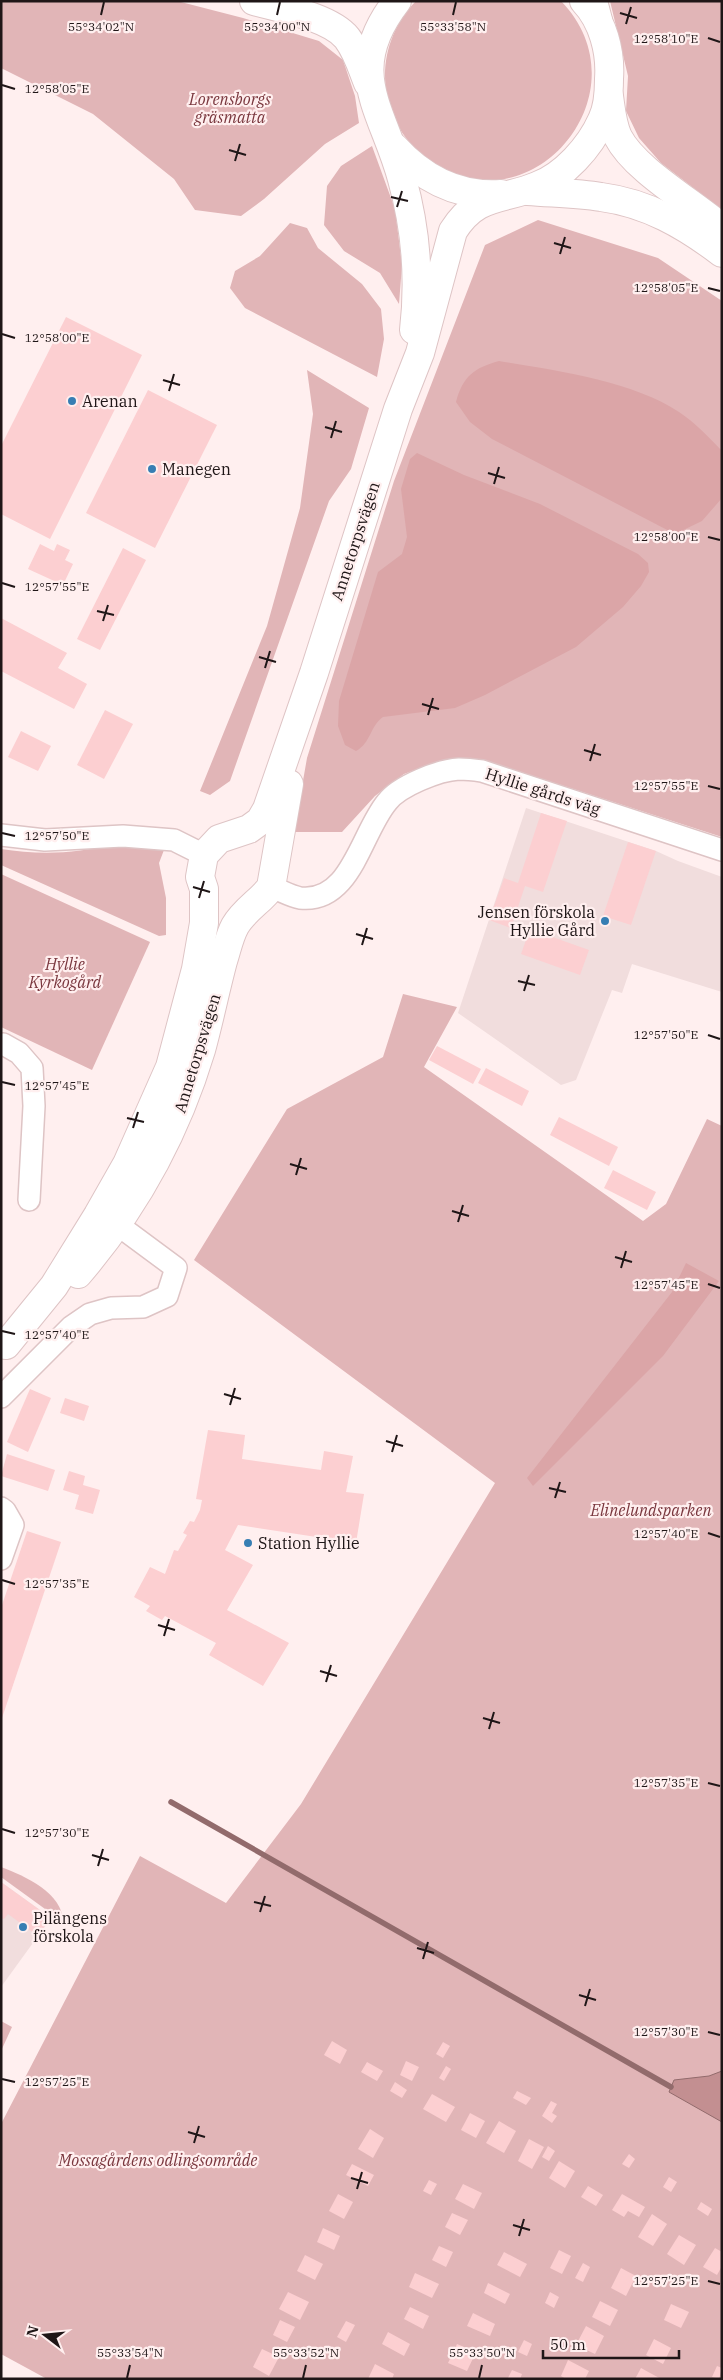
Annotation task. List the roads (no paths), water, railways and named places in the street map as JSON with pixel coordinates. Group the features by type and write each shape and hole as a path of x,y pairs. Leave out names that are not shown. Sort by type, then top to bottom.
{"main road":[{"path":"254,1 318,20 336,28 346,37 355,51 373,100"},
{"name":"Annetorpsvägen","path":"398,1 386,16 376,35 369,72 373,100 402,178 416,240 418,274 413,338 398,410"},
{"name":"Annetorpsvägen","path":"4,1347 62,1292 108,1220 127,1164 170,1067 196,969 204,924 204,889 200,877 204,855 219,839 249,829 260,821 266,809 314,673 398,410 428,327 453,232 462,217 489,199 513,193 555,177 582,151 603,119 609,91 608,56 591,8"},
{"path":"609,91 612,118 618,136 626,150 645,169 722,228"},
{"name":"Annetorpsvägen","path":"382,126 394,146 410,165 429,178 470,194 513,193"},
{"path":"513,193 601,197 644,207 672,220 722,253"},
{"name":"Annetorpsvägen","path":"108,1220 140,1191 178,1116 201,1049 230,938 236,925 266,885 314,673"},
{"path":"204,889 212,899 228,907 241,908 266,885 268,851 260,842 244,835 231,835"}],"street":[{"name":"Hyllie gårds väg","path":"266,885 299,898 318,897 339,886 387,801 404,787 434,775 458,769 482,771 722,850"},
{"path":"1,836 45,840 123,836 174,840 204,855"},
{"path":"3,1044 19,1053 32,1068 34,1106 29,1200"},
{"path":"1,1397 71,1327 90,1314 111,1308 143,1307 167,1296 176,1268 108,1220"},
{"path":"1,1508 5,1511 13,1525 1,1559"}],"waterway":[{"path":"171,1802 671,2087"}],"place":[{"name":"Arenan","path":"72,401"},
{"name":"Manegen","path":"152,469"},
{"name":"Jensen förskola Hyllie Gård","path":"605,921"},
{"name":"Station Hyllie","path":"248,1543"},
{"name":"Pilängens förskola","path":"23,1927"}],"park label":[{"name":"Lorensborgs gräsmatta","path":"230,108"},
{"name":"Hyllie Kyrkogård","path":"65,973"},
{"name":"Elinelundsparken","path":"651,1510"},
{"name":"Mossagårdens odlingsområde","path":"158,2160"}]}
